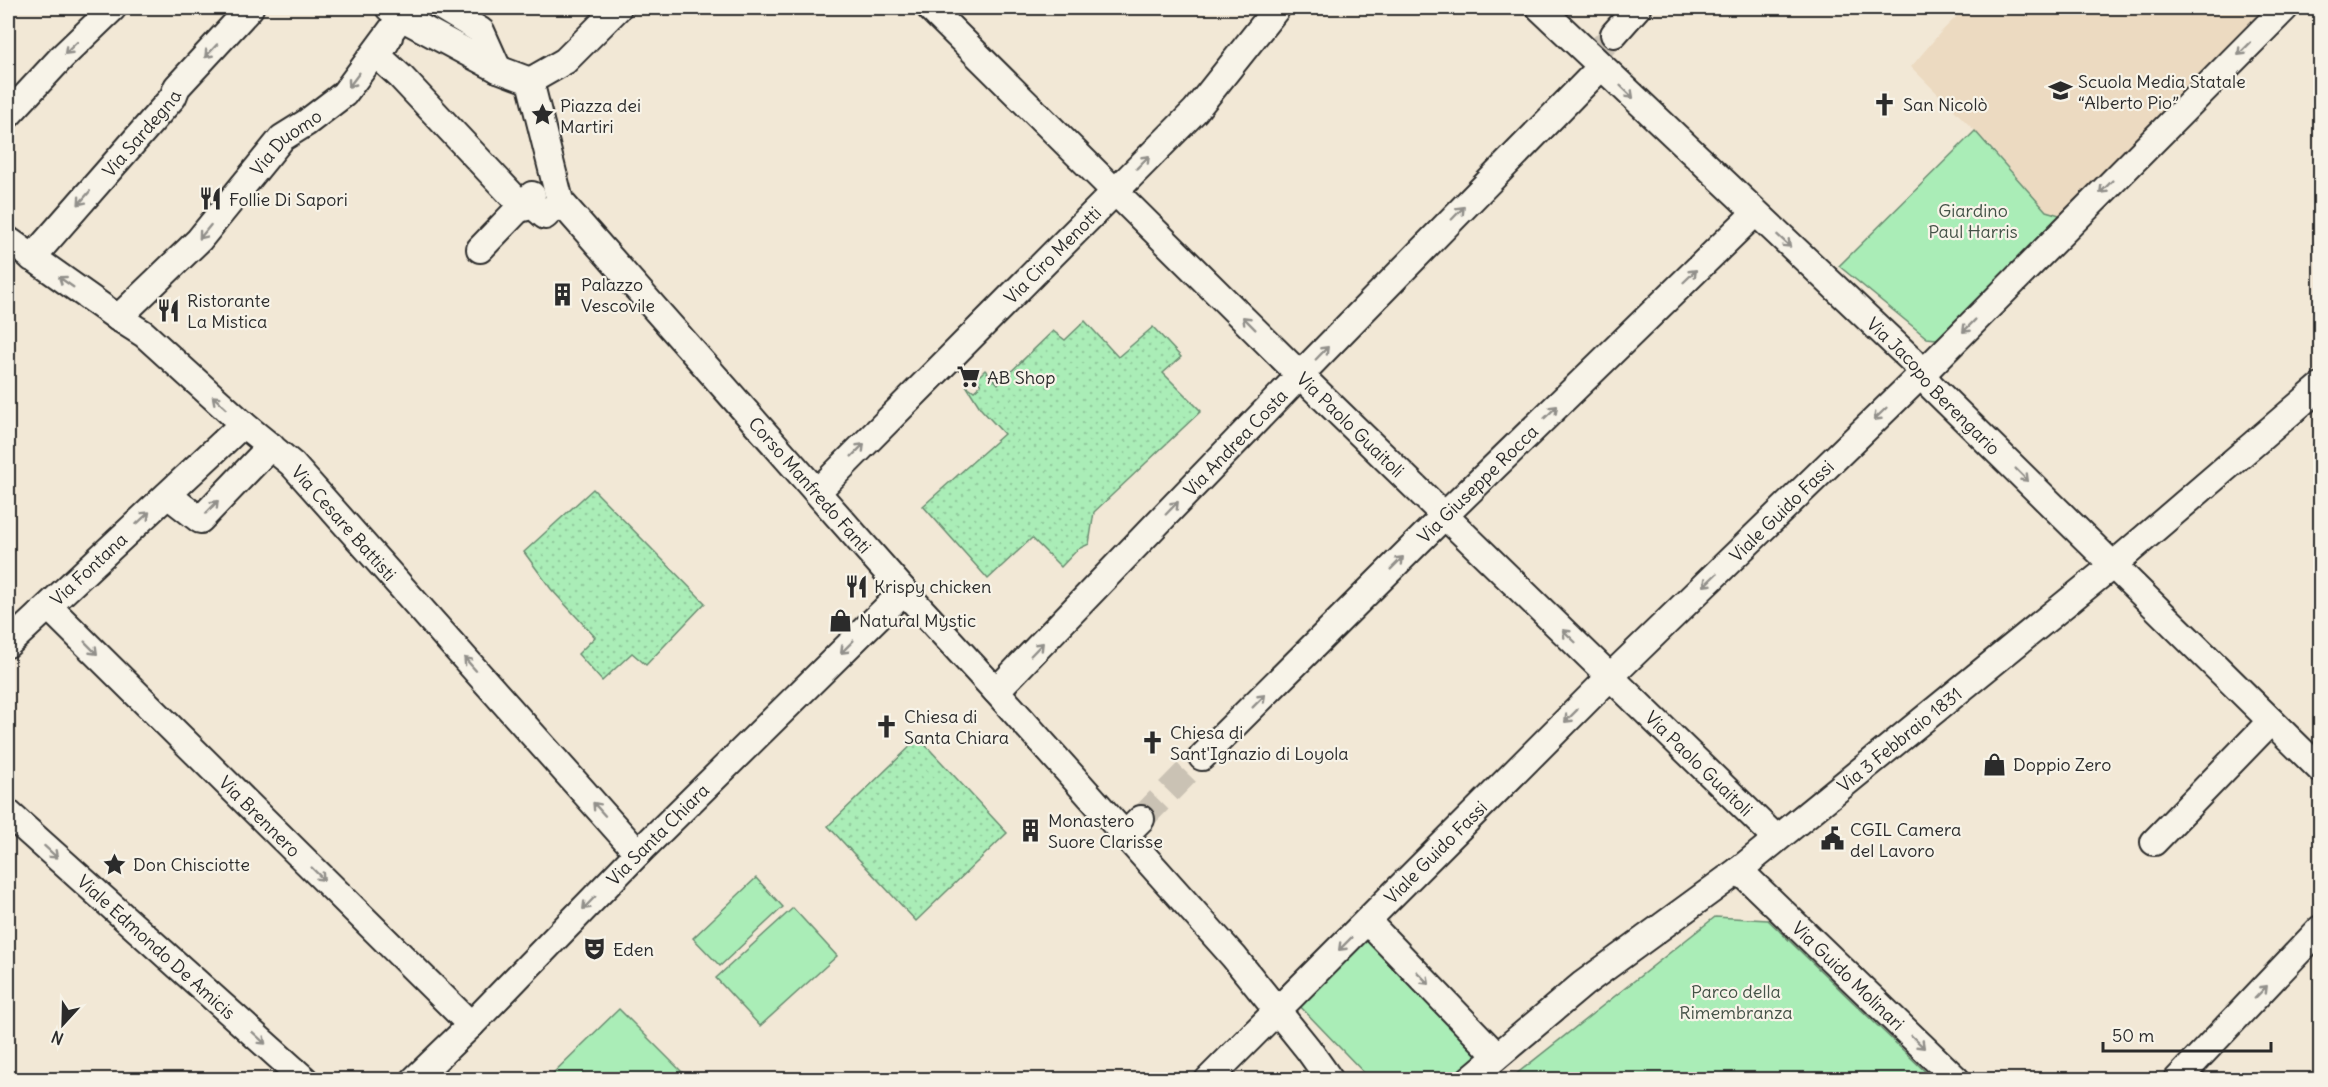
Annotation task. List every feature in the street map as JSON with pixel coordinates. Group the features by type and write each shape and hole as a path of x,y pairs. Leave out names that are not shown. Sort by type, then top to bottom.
{"street":[{"path":"8,116 62,57 113,8"},
{"name":"Via Sardegna","path":"32,258 173,97 177,87 250,8"},
{"path":"443,8 481,31 498,69"},
{"path":"530,81 565,61 618,8"},
{"name":"Via Paolo Guaitoli","path":"930,8 1300,375 1776,838"},
{"name":"Via Ciro Menotti","path":"817,492 1195,111 1277,8"},
{"name":"Via Jacopo Berengario","path":"1540,8 1602,52 1755,213 1913,361 1931,386 2320,769"},
{"name":"Via Andrea Costa","path":"996,691 1300,375 1602,52 1637,8"},
{"name":"Viale Guido Fassi","path":"1208,1080 1611,676 1922,374 2285,8"},
{"path":"399,11 498,69 530,81 560,201 545,216 530,203 524,208 401,77 378,56 399,11"},
{"name":"Via Duomo","path":"118,318 200,240 282,138 344,94 399,11"},
{"path":"480,249 553,173"},
{"name":"Corso Manfredo Fanti","path":"560,201 904,591 996,691 1132,827 1332,1079"},
{"name":"Via Giuseppe Rocca","path":"1202,757 1444,516 1755,213"},
{"name":"Via Cesare Battisti","path":"8,240 144,334 243,424 292,464 638,853"},
{"name":"Via 3 Febbraio 1831","path":"1469,1080 1583,984 1739,870 2113,565 2320,387"},
{"name":"Via Fontana","path":"8,644 243,424"},
{"path":"168,495 200,520 271,446"},
{"name":"Via Santa Chiara","path":"414,1080 471,1025 638,853 904,591"},
{"name":"Via Brennero","path":"49,606 471,1025"},
{"path":"2154,842 2271,721"},
{"name":"Viale Edmondo De Amicis","path":"8,813 305,1080"},
{"name":"Via Guido Molinari","path":"1739,870 1957,1080"},
{"path":"1367,921 1497,1056"},
{"path":"2177,1080 2320,929"}],"shaded area":[{"name":"Scuola Media Statale “Alberto Pio”","path":"1965,8 2268,8 2063,216 2058,216 2046,212 1990,146 1911,67"}],"green space":[{"name":"Giardino Paul Harris","path":"1975,131 2046,211 2063,216 1944,335 1936,339 1927,338 1839,266"},
{"path":"1085,321 1118,357 1153,327 1181,357 1163,373 1201,411 1094,512 1089,544 1078,549 1061,567 1032,538 988,579 923,506 1004,434 981,409 966,385 974,391 981,385 976,379 985,370 998,384 1053,331 1065,340"},
{"path":"593,489 705,603 646,665 632,653 602,681 578,654 595,637 551,589 524,552"},
{"path":"919,738 1007,833 916,921 828,826"},
{"path":"756,878 783,907 720,966 693,938"},
{"path":"793,908 837,956 760,1026 716,978"},
{"name":"Parco della Rimembranza","path":"1715,917 1768,920 1933,1079 1510,1079"},
{"path":"1370,927 1488,1051 1453,1079 1370,1079 1295,1001"},
{"path":"619,1009 689,1079 547,1079"}],"tunnel":[{"path":"1601,48 1614,34"},
{"path":"1141,819 1202,757"}],"place":[{"name":"Scuola Media Statale “Alberto Pio”","path":"2060,91"},
{"name":"San Nicolò","path":"1885,104"},
{"name":"Piazza dei Martiri","path":"542,115"},
{"name":"Follie Di Sapori","path":"211,199"},
{"name":"Palazzo Vescovile","path":"563,294"},
{"name":"Ristorante La Mistica","path":"169,310"},
{"name":"AB Shop","path":"969,377"},
{"name":"Krispy chicken","path":"856,586"},
{"name":"Natural Mystic","path":"841,620"},
{"name":"Chiesa di Santa Chiara","path":"886,726"},
{"name":"Chiesa di Sant'Ignazio di Loyola","path":"1152,742"},
{"name":"Doppio Zero","path":"1995,764"},
{"name":"Monastero Suore Clarisse","path":"1030,830"},
{"name":"CGIL Camera del Lavoro","path":"1832,839"},
{"name":"Don Chisciotte","path":"115,864"},
{"name":"Eden","path":"595,949"}]}
